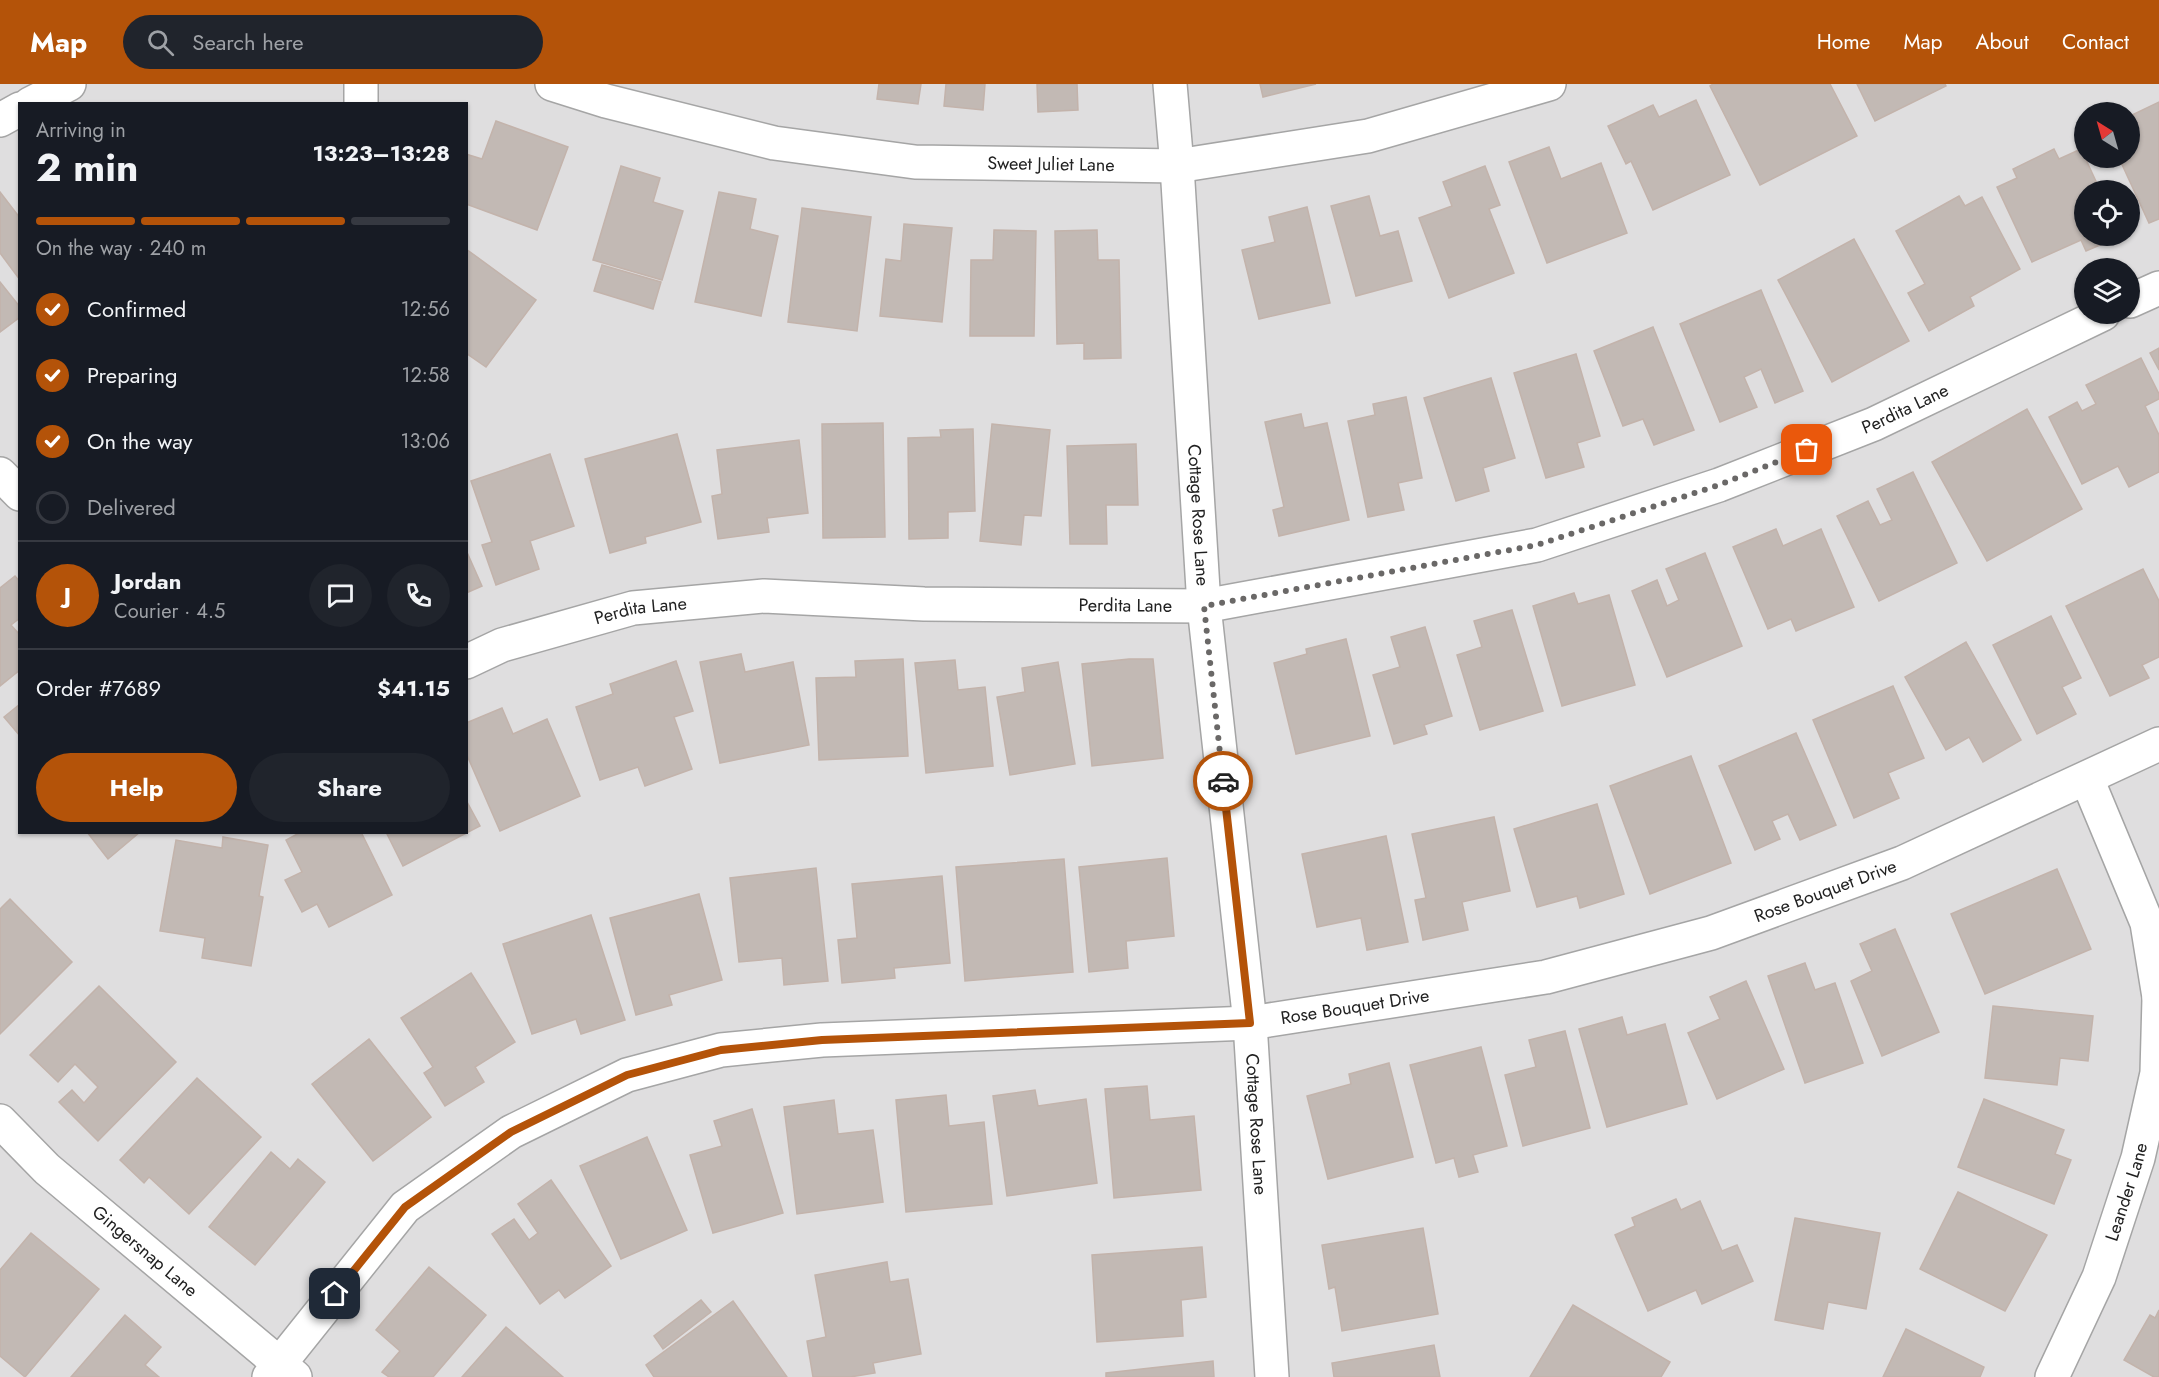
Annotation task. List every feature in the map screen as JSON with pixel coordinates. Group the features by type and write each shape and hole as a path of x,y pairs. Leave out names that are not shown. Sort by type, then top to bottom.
{"street":[{"path":"34,102 69,84"},
{"path":"361,84 362,102"},
{"name":"Sweet Juliet Lane","path":"552,84 606,101 774,143 880,158 915,162 1177,166 1368,136 1549,84"},
{"name":"Cottage Rose Lane","path":"1170,84 1204,606 1250,1023 1272,1377"},
{"path":"0,120 18,110"},
{"path":"2140,297 2159,288"},
{"name":"Perdita Lane","path":"468,661 502,645 633,608 764,596 924,604 1204,606 1537,545 1719,485 1863,428 2082,324"},
{"path":"0,474 18,492"},
{"name":"Rose Bouquet Drive","path":"281,1373 405,1207 511,1132 627,1075 721,1050 822,1040 1250,1023 1546,977 1711,933 1902,863 2159,744"},
{"name":"Leander Lane","path":"2052,1377 2099,1277 2138,1158 2157,1074 2159,997 2148,923 2087,779"},
{"name":"Gingersnap Lane","path":"0,1121 47,1169 281,1373"}],"shaded area":[{"path":"0,84 2159,84 2159,1377 0,1377"}],"building":[{"path":"879,84 921,84 918,104 877,99"},
{"path":"946,84 985,84 983,110 944,106"},
{"path":"1037,84 1077,84 1078,110 1038,112"},
{"path":"1260,84 1316,84 1263,97"},
{"path":"1713,84 1830,84 1857,136 1760,185 1710,86"},
{"path":"1857,84 1945,84 1946,86 1875,121"},
{"path":"1696,100 1730,175 1653,210 1631,161 1626,164 1608,126 1653,105 1659,117"},
{"path":"2159,102 2159,219 2149,223 2140,204 2140,180 2129,180 2124,168 2140,168 2140,111"},
{"path":"496,121 568,147 537,230 468,205 468,155 482,159"},
{"path":"1549,147 1561,179 1601,163 1627,233 1547,263 1509,162"},
{"path":"2054,149 2059,159 2074,152 2074,168 2090,168 2095,180 2074,180 2074,243 2032,262 1997,187 2017,178 2013,169"},
{"path":"621,166 660,178 653,202 683,211 662,280 593,260"},
{"path":"1485,166 1500,205 1489,209 1514,273 1449,298 1419,218 1452,206 1443,182"},
{"path":"0,192 18,215 18,277 0,253"},
{"path":"719,192 756,199 750,229 778,236 761,316 695,302"},
{"path":"1369,196 1380,236 1398,231 1412,281 1356,296 1331,206"},
{"path":"1959,196 1965,206 1982,197 2020,269 1970,297 1974,306 1929,331 1908,293 1925,284 1896,231"},
{"path":"1307,207 1330,303 1259,319 1242,250 1275,242 1269,217"},
{"path":"802,208 871,217 857,331 788,322"},
{"path":"904,224 952,228 942,322 880,316 886,259 901,261"},
{"path":"994,230 1036,231 1034,336 970,336 971,260 993,260"},
{"path":"1097,230 1098,260 1119,260 1121,358 1084,359 1084,343 1057,344 1055,231"},
{"path":"1854,239 1909,341 1832,382 1778,280"},
{"path":"2084,246 2098,246 2086,251"},
{"path":"468,250 536,300 486,367 468,354"},
{"path":"602,265 661,282 653,309 594,291"},
{"path":"0,282 18,304 18,318 0,332"},
{"path":"1761,290 1803,391 1775,403 1761,369 1744,377 1757,407 1720,422 1680,324"},
{"path":"1653,327 1694,430 1654,445 1643,419 1623,426 1594,351"},
{"path":"2159,348 2159,370 2150,353"},
{"path":"1576,354 1600,436 1577,443 1584,467 1546,478 1514,373"},
{"path":"2141,358 2159,394 2159,399 2145,406 2159,435 2159,472 2129,487 2118,466 2082,484 2049,417 2077,402 2082,411 2096,404 2086,385"},
{"path":"1491,378 1515,458 1483,468 1489,491 1456,501 1424,398"},
{"path":"1406,397 1422,478 1398,483 1404,510 1368,517 1348,421 1375,415 1373,404"},
{"path":"2027,409 2082,509 1987,561 1932,462"},
{"path":"1301,414 1304,428 1327,423 1349,520 1279,536 1273,510 1284,507 1265,422"},
{"path":"883,423 885,537 823,538 822,424"},
{"path":"992,424 1050,430 1041,516 1024,515 1021,545 980,541"},
{"path":"973,429 975,511 948,512 948,538 909,539 908,438 941,437 940,430"},
{"path":"677,434 701,522 645,537 646,543 610,553 585,459"},
{"path":"799,440 808,513 767,518 769,532 718,539 712,496 722,494 717,450"},
{"path":"1136,444 1138,505 1106,505 1107,544 1070,544 1067,446"},
{"path":"550,454 574,526 530,541 539,569 496,585 482,545 492,542 471,481"},
{"path":"1913,472 1957,563 1879,601 1837,516 1868,501 1880,525 1892,520 1877,489"},
{"path":"1776,529 1783,546 1821,529 1854,607 1796,631 1791,619 1768,629 1733,547"},
{"path":"1705,553 1742,646 1667,677 1632,591 1657,580 1667,606 1679,600 1666,569"},
{"path":"468,554 482,586 468,592"},
{"path":"2143,569 2159,601 2159,657 2142,665 2149,678 2110,696 2066,606"},
{"path":"15,576 18,580 18,620 11,625 18,633 18,672 0,686 0,588"},
{"path":"1574,593 1578,604 1609,595 1635,685 1562,706 1533,606"},
{"path":"1512,610 1543,711 1480,730 1457,655 1482,647 1474,621"},
{"path":"2051,616 2081,678 2062,687 2076,714 2037,734 1993,645"},
{"path":"1425,627 1452,716 1424,725 1427,734 1394,744 1373,675 1400,667 1391,637"},
{"path":"1346,639 1370,736 1296,754 1274,663 1307,654 1306,649"},
{"path":"1966,642 2021,740 1983,762 1969,737 1946,750 1905,677"},
{"path":"741,654 745,672 793,662 809,745 720,763 700,662"},
{"path":"903,659 908,756 819,760 816,678 856,677 855,661"},
{"path":"1153,659 1163,758 1092,766 1082,664"},
{"path":"955,660 958,690 985,687 993,766 926,773 915,663"},
{"path":"676,661 693,711 674,717 692,769 645,786 638,767 600,780 576,707 613,694 610,684"},
{"path":"1058,662 1075,764 1010,775 997,697 1025,692 1022,668"},
{"path":"1893,686 1924,758 1888,773 1899,798 1854,818 1813,720"},
{"path":"18,706 18,734 4,717"},
{"path":"502,708 513,734 547,719 580,796 500,831 468,758 468,722"},
{"path":"1796,733 1836,825 1800,840 1788,814 1772,821 1780,839 1755,850 1719,766"},
{"path":"1691,756 1731,863 1650,894 1610,786"},
{"path":"468,804 480,826 468,832"},
{"path":"1597,804 1624,894 1580,908 1577,896 1537,907 1514,829"},
{"path":"1494,817 1510,891 1462,902 1468,930 1423,940 1415,900 1426,898 1412,834"},
{"path":"89,834 138,834 108,859"},
{"path":"297,834 362,834 392,895 329,927 317,904 302,912 285,880 302,872 286,840"},
{"path":"387,834 465,834 403,866"},
{"path":"1386,836 1408,942 1367,950 1361,918 1317,927 1302,854"},
{"path":"223,837 268,845 259,896 263,897 251,966 202,958 205,938 160,931 176,840 222,848"},
{"path":"1167,858 1174,936 1126,941 1128,968 1089,972 1079,867"},
{"path":"1064,859 1073,972 965,981 956,867"},
{"path":"816,868 828,981 784,985 782,958 739,962 730,878"},
{"path":"2057,869 2091,949 1985,994 1951,914"},
{"path":"942,876 950,963 894,968 895,978 842,983 838,940 857,938 852,884"},
{"path":"699,894 722,980 669,995 672,1005 636,1015 610,918"},
{"path":"10,899 72,962 0,1034 0,909"},
{"path":"591,915 625,1020 581,1034 576,1019 532,1034 503,944"},
{"path":"1895,929 1939,1032 1882,1056 1851,981 1872,971 1860,944"},
{"path":"1805,963 1815,990 1835,983 1863,1063 1805,1083 1768,976"},
{"path":"471,973 515,1042 475,1067 484,1082 445,1106 424,1073 433,1067 401,1018"},
{"path":"1746,981 1784,1069 1717,1099 1688,1033 1720,1019 1710,997"},
{"path":"99,986 176,1062 98,1141 59,1102 72,1090 84,1103 98,1087 75,1064 58,1082 30,1055"},
{"path":"1993,1006 2093,1016 2088,1061 2060,1058 2057,1085 1985,1078"},
{"path":"1622,1017 1627,1035 1665,1024 1687,1104 1607,1127 1579,1029"},
{"path":"1565,1031 1590,1128 1523,1146 1505,1075 1536,1067 1529,1040"},
{"path":"369,1039 431,1117 373,1161 312,1084"},
{"path":"1481,1047 1507,1146 1473,1155 1478,1172 1459,1177 1454,1158 1436,1163 1410,1065"},
{"path":"1389,1063 1413,1157 1328,1179 1307,1096 1351,1084 1349,1074"},
{"path":"197,1078 261,1137 189,1214 149,1177 144,1183 120,1160"},
{"path":"1147,1086 1150,1120 1194,1116 1201,1190 1114,1198 1105,1089"},
{"path":"1035,1090 1038,1106 1086,1099 1097,1183 1007,1196 993,1096"},
{"path":"946,1095 949,1126 984,1122 992,1204 906,1212 896,1100"},
{"path":"1984,1099 2064,1130 2055,1154 2071,1160 2054,1204 1958,1167"},
{"path":"834,1100 838,1134 873,1130 883,1202 797,1214 784,1107"},
{"path":"752,1109 783,1213 713,1233 690,1155 722,1146 714,1121"},
{"path":"647,1137 687,1230 621,1259 580,1166"},
{"path":"271,1152 290,1169 298,1159 325,1182 255,1265 209,1227"},
{"path":"551,1180 611,1266 565,1298 559,1290 540,1304 492,1234 514,1219 529,1240 538,1233 518,1204"},
{"path":"1958,1192 2047,1235 2005,1311 1920,1269"},
{"path":"1676,1199 1681,1210 1700,1201 1722,1251 1737,1245 1753,1281 1702,1304 1696,1290 1648,1311 1615,1235 1635,1226 1632,1218"},
{"path":"1795,1218 1880,1233 1866,1309 1828,1302 1823,1329 1775,1320"},
{"path":"1423,1228 1438,1314 1342,1331 1335,1287 1329,1289 1322,1245"},
{"path":"31,1233 99,1289 25,1377 0,1356 0,1270"},
{"path":"1202,1247 1206,1297 1181,1300 1183,1336 1097,1342 1092,1255"},
{"path":"887,1262 890,1282 908,1279 921,1354 873,1363 875,1373 850,1377 813,1377 807,1341 826,1337 815,1275"},
{"path":"429,1267 486,1315 433,1377 389,1377 382,1372 400,1351 376,1330"},
{"path":"701,1300 711,1312 663,1349 654,1336"},
{"path":"733,1301 787,1377 654,1377 646,1365"},
{"path":"1573,1305 1670,1362 1661,1377 1530,1377"},
{"path":"2159,1310 2159,1377 2154,1377 2124,1360 2150,1315 2155,1318"},
{"path":"125,1315 161,1347 145,1365 159,1377 71,1377"},
{"path":"506,1327 563,1377 462,1377"},
{"path":"1906,1329 1984,1367 1980,1377 1883,1377"},
{"path":"1434,1345 1440,1377 1334,1377 1332,1363"},
{"path":"1213,1361 1214,1377 1106,1377 1106,1373"}],"way so far":[{"path":"1223,781 1204,606 1537,545 1719,485 1807,450"}],"route":[{"path":"335,1294 405,1207 511,1132 627,1075 721,1050 822,1040 1047,1033 1250,1023 1223,781"}]}
